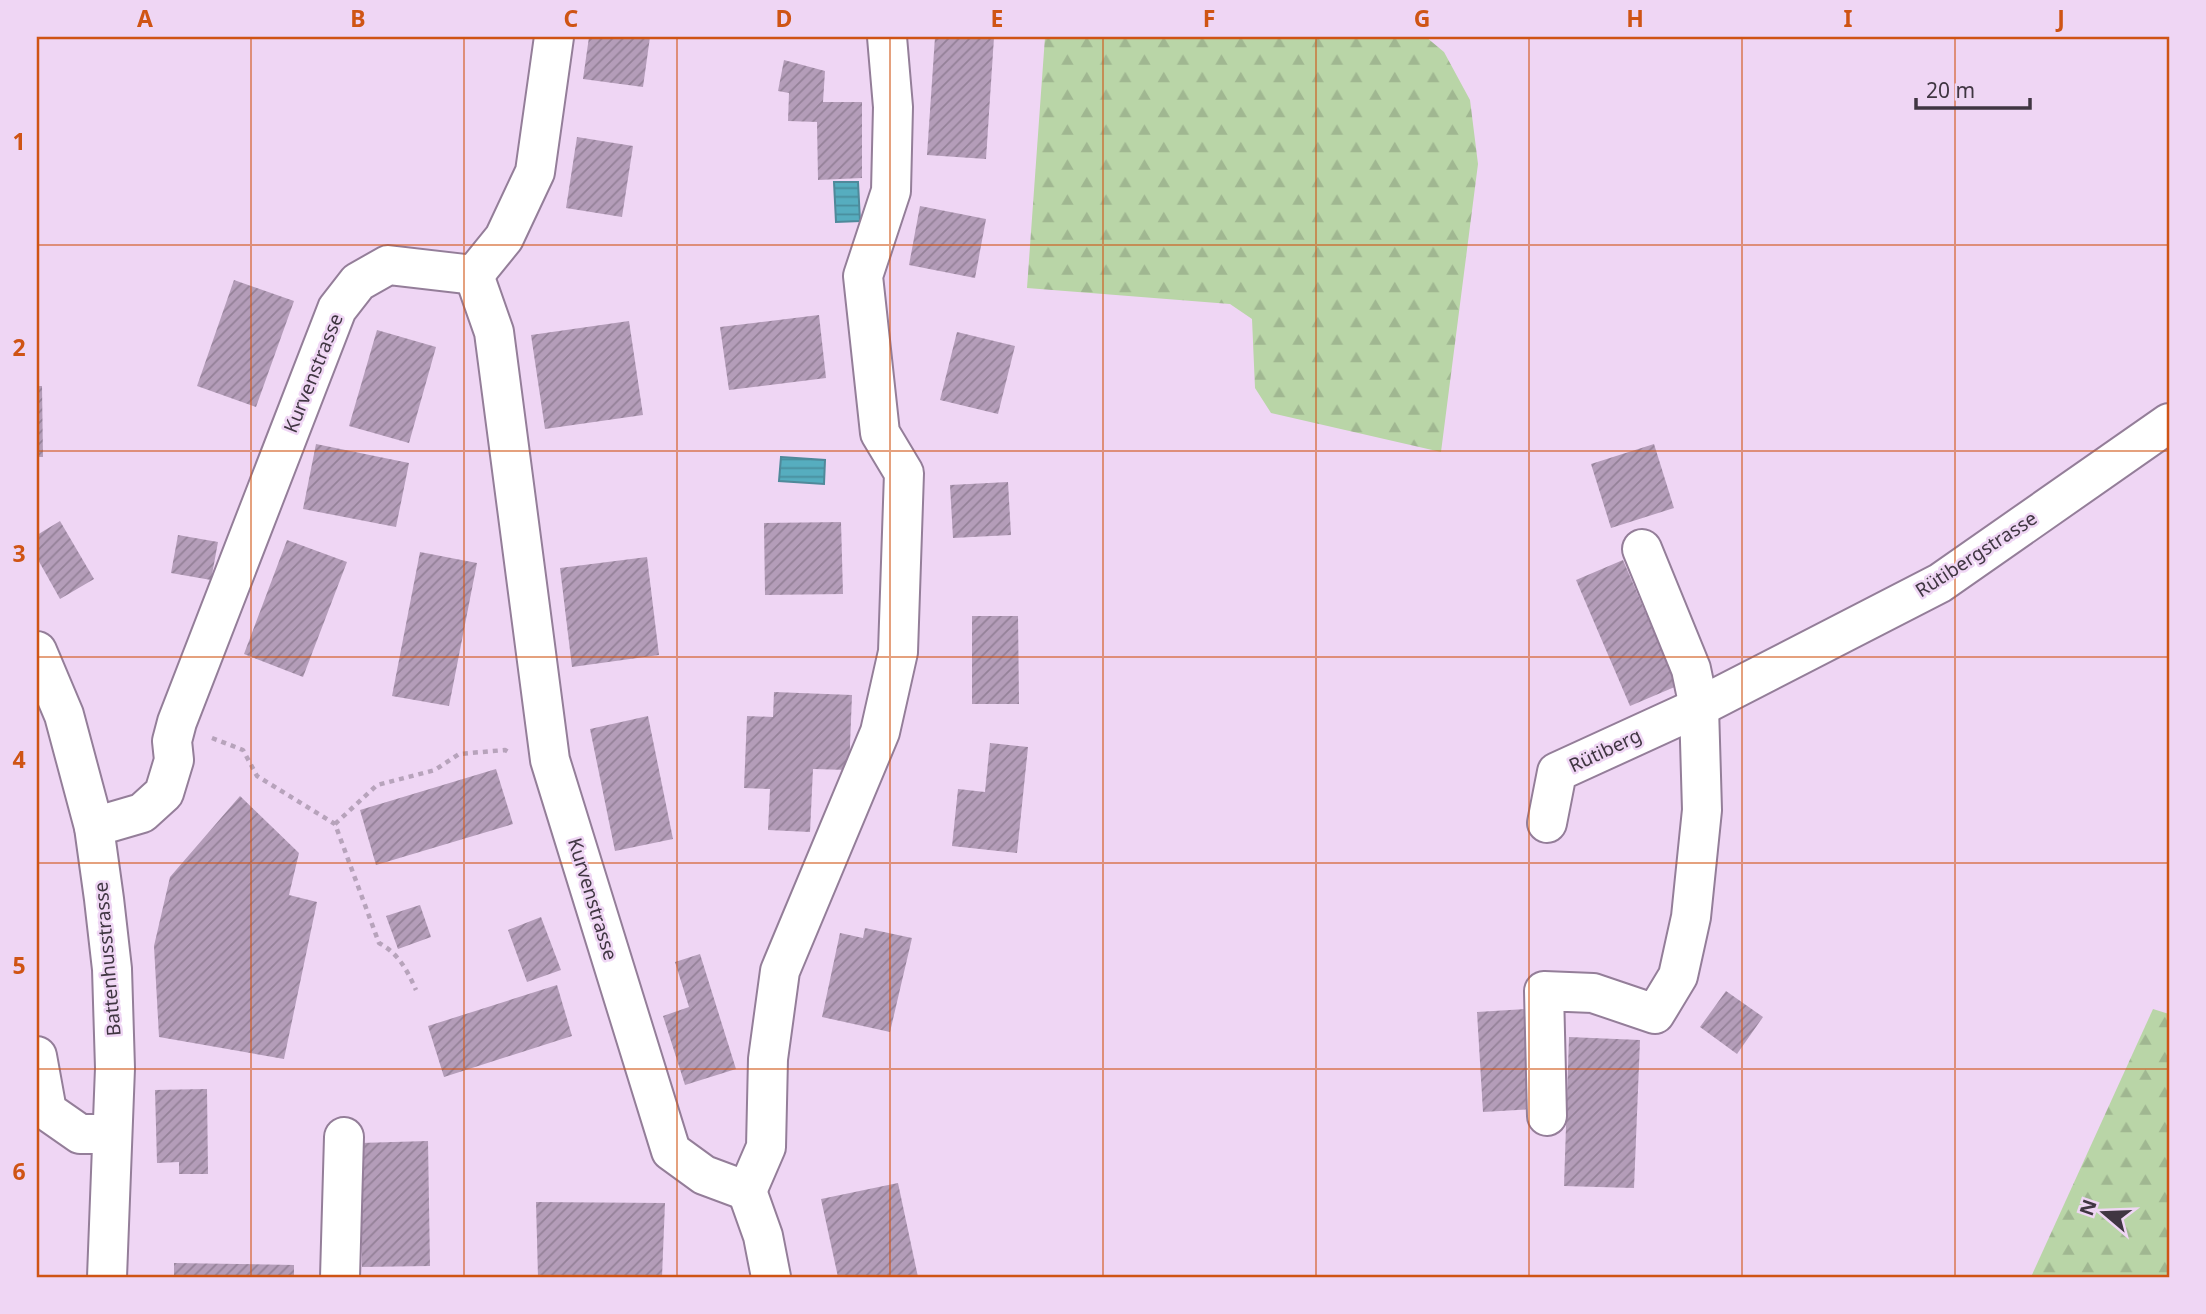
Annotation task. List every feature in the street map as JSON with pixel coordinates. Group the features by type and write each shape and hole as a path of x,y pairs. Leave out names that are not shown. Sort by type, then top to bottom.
{"street":[{"path":"474,275 504,238 535,172 554,37"},
{"path":"771,1277 763,1236 747,1191 766,1147 768,1059 780,971 880,732 898,652 904,473 880,433 863,276 891,191 893,107 887,37"},
{"name":"Kurvenstrasse","path":"94,827 142,813 164,793 174,760 172,741 177,722 337,309 358,282 388,265 474,275 494,332 550,760 671,1152 704,1175 747,1191"},
{"name":"Rütibergstrasse","path":"1699,707 1940,583 2169,423"},
{"path":"1547,1115 1544,991 1593,993 1655,1014 1678,976 1691,917 1702,810 1699,707 1690,669 1642,549"},
{"name":"Battenhusstrasse","path":"37,651 64,715 94,827 112,969 115,1068 107,1277"},
{"name":"Rütiberg","path":"1547,822 1557,772 1699,707"},
{"path":"37,1056 47,1111 80,1134 112,1134"},
{"path":"340,1277 344,1137"}],"path":[{"path":"208,737 243,750 257,776 335,824 379,943 390,949 405,966 416,990"},
{"path":"335,824 377,785 435,770 459,754 505,750 530,764 550,760"}],"green space":[{"path":"1045,37 1426,37 1444,52 1470,100 1478,164 1441,452 1271,413 1255,388 1252,319 1230,304 1027,288"},
{"path":"2153,1009 2169,1014 2169,1277 2031,1277"}],"water":[{"path":"834,182 858,182 860,221 836,222"},
{"path":"781,457 825,460 824,484 779,481"}],"building":[{"path":"589,37 650,37 643,87 583,79"},
{"path":"935,37 994,37 986,159 927,155"},
{"path":"784,60 825,71 823,102 862,102 862,178 818,180 817,122 788,121 789,93 778,91"},
{"path":"577,137 633,146 622,217 566,208"},
{"path":"920,206 986,219 975,278 909,265"},
{"path":"234,280 294,301 256,407 197,386"},
{"path":"819,315 826,378 729,390 720,327"},
{"path":"629,321 643,415 545,429 531,335"},
{"path":"377,330 436,347 409,443 349,426"},
{"path":"957,332 1015,346 998,414 940,400"},
{"path":"37,386 42,386 43,457 37,457"},
{"path":"316,444 409,463 396,527 303,509"},
{"path":"1654,444 1674,508 1611,528 1591,464"},
{"path":"1008,482 1011,535 953,538 950,485"},
{"path":"60,521 94,579 60,599 37,558 37,535"},
{"path":"841,522 843,594 765,595 764,523"},
{"path":"178,535 218,542 211,580 171,573"},
{"path":"287,540 347,562 303,677 244,654"},
{"path":"420,552 477,563 449,706 392,696"},
{"path":"647,557 659,655 572,667 560,568"},
{"path":"1623,560 1677,686 1630,706 1576,580"},
{"path":"972,616 1018,616 1019,704 972,704"},
{"path":"774,692 852,695 849,770 813,769 810,832 768,830 770,789 744,788 747,716 773,717"},
{"path":"648,716 673,839 615,851 590,729"},
{"path":"990,743 1028,747 1017,853 952,846 958,789 985,792"},
{"path":"496,769 513,824 376,865 360,810"},
{"path":"240,796 299,853 289,895 317,902 284,1059 159,1037 154,946 170,877"},
{"path":"420,905 431,937 398,949 386,916"},
{"path":"541,917 561,970 527,982 508,930"},
{"path":"865,928 912,938 890,1032 822,1017 840,933 863,938"},
{"path":"700,954 736,1069 685,1085 663,1016 689,1007 675,962"},
{"path":"557,985 572,1036 444,1077 428,1026"},
{"path":"1726,991 1763,1017 1737,1054 1700,1027"},
{"path":"1527,1009 1533,1109 1483,1112 1477,1012"},
{"path":"1569,1037 1640,1040 1634,1188 1564,1186"},
{"path":"207,1089 208,1174 179,1174 179,1162 157,1163 155,1090"},
{"path":"428,1141 430,1266 362,1267 360,1143"},
{"path":"898,1183 918,1277 838,1277 821,1199"},
{"path":"536,1202 665,1203 662,1277 538,1277"},
{"path":"174,1263 294,1265 294,1277 174,1277"}]}
